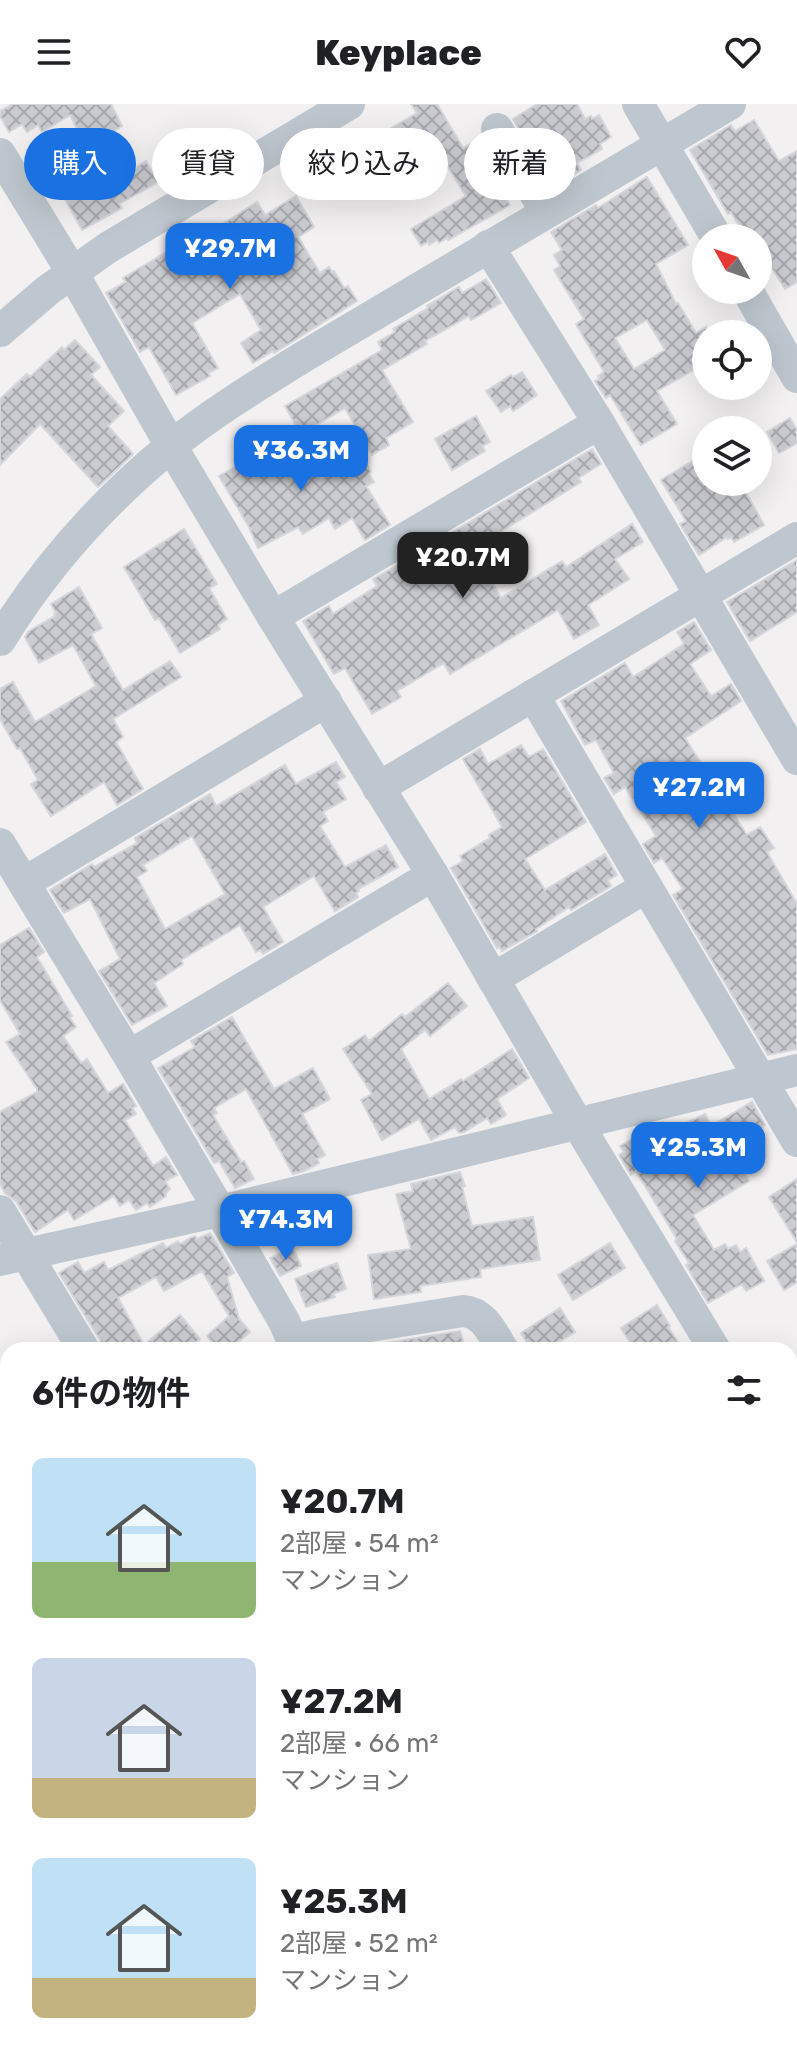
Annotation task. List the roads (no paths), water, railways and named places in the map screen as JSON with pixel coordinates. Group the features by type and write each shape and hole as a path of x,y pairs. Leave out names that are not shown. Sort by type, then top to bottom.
{"street":[{"path":"0,331 48,290 109,247 349,104"},
{"path":"638,104 709,224"},
{"path":"0,640 30,595 77,537 171,446 261,383 730,104"},
{"path":"0,154 273,617 433,875 702,1342"},
{"path":"539,200 546,212"},
{"path":"488,246 599,423 797,759"},
{"path":"755,304 797,377"},
{"path":"273,617 599,423"},
{"path":"378,788 797,538"},
{"path":"533,695 797,1141"},
{"path":"24,883 326,701"},
{"path":"0,844 220,1211 285,1323 291,1342"},
{"path":"129,1056 433,875"},
{"path":"493,979 646,887"},
{"path":"13,1257 220,1211 797,1070"},
{"path":"0,1211 13,1257 78,1342"},
{"path":"301,1342 320,1334 463,1311 483,1318 498,1342"}]}
